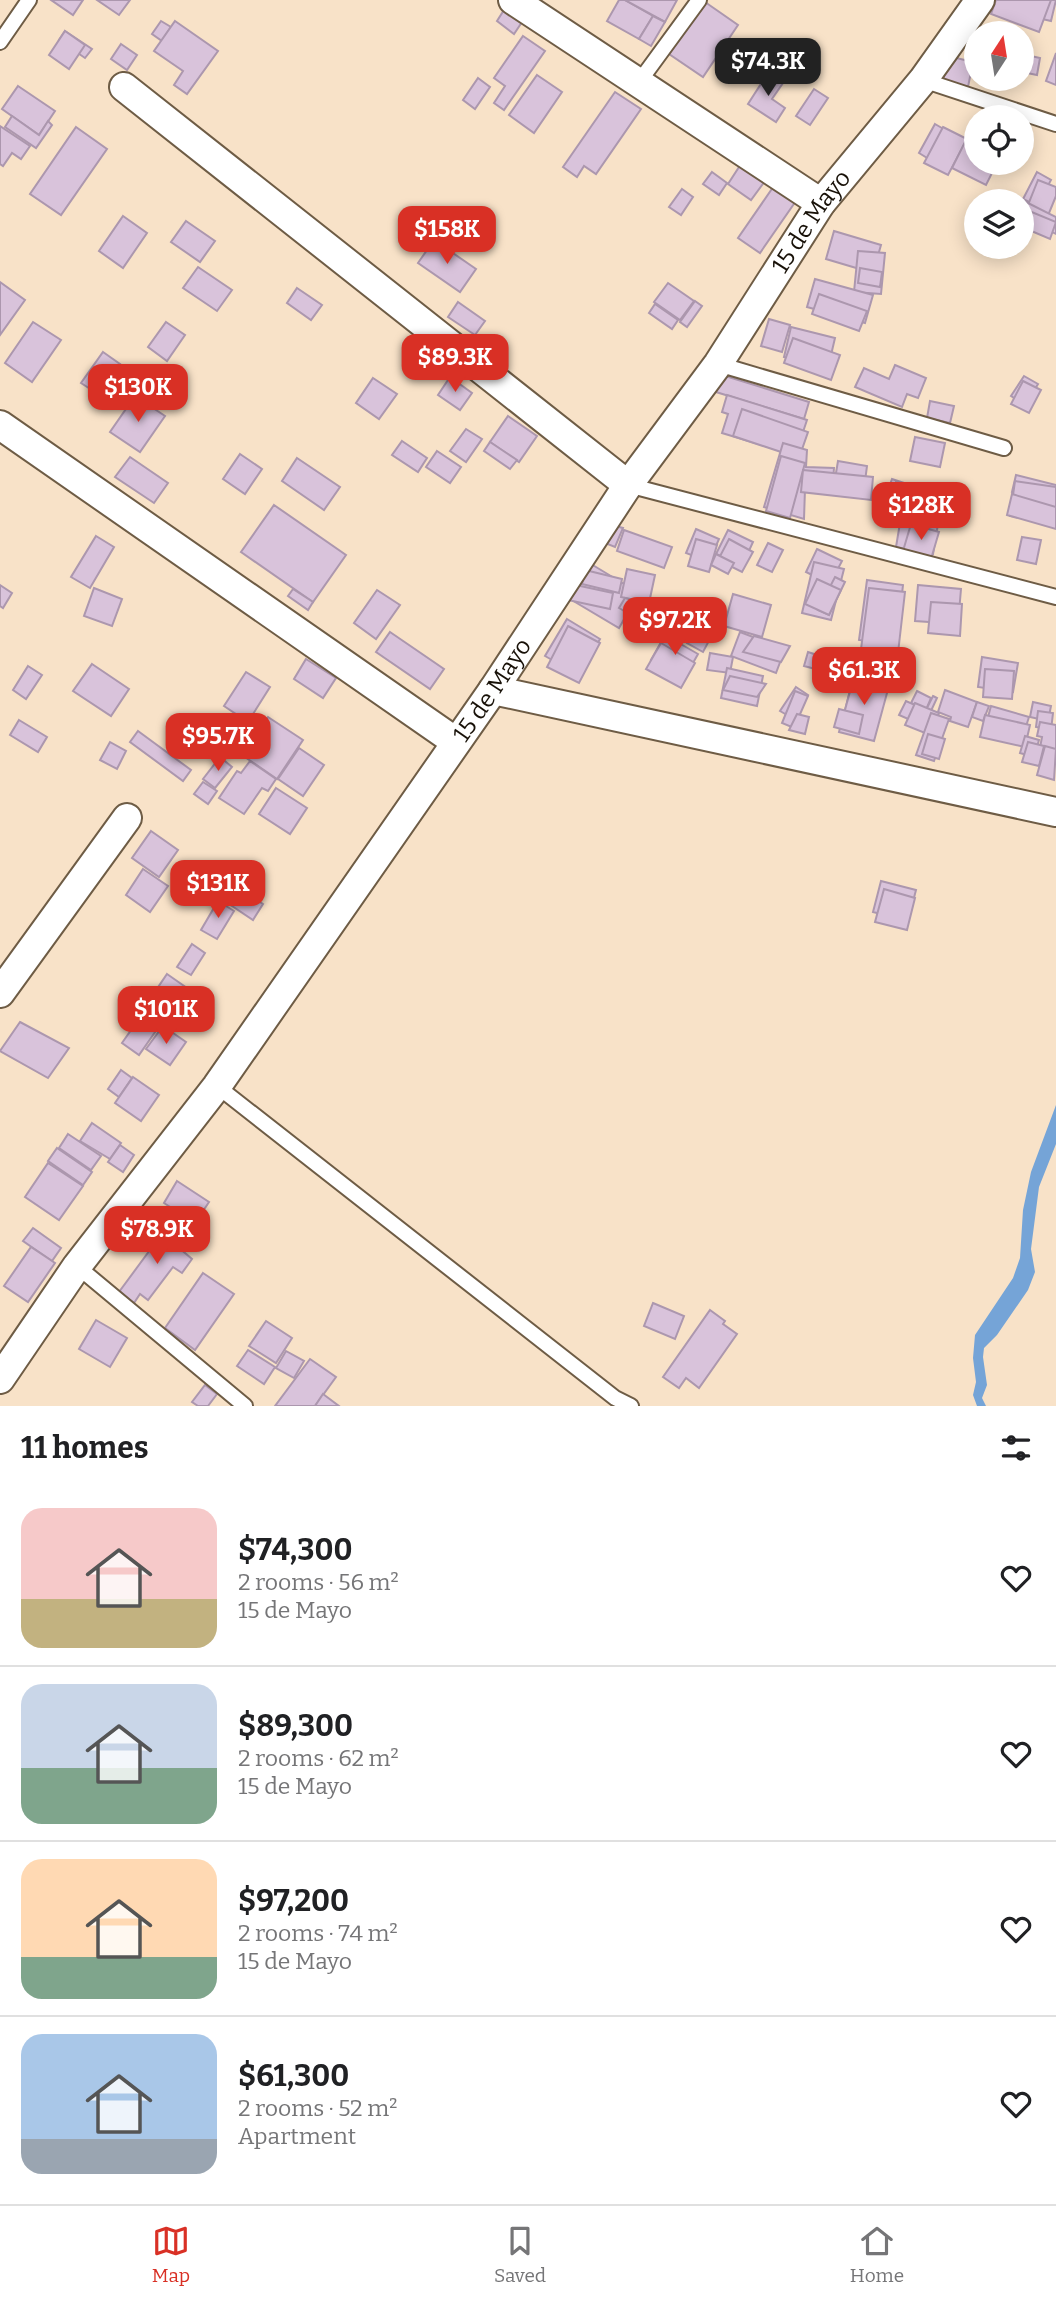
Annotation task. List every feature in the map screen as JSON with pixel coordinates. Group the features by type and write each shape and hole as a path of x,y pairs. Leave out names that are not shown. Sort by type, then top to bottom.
{"street":[{"path":"513,0 821,203"},
{"name":"15 de Mayo","path":"0,1379 77,1266 217,1086 493,690 628,485 718,364 821,203 923,80 980,0"},
{"path":"124,88 628,485"},
{"path":"0,425 456,742"},
{"path":"493,690 1056,813"},
{"path":"0,993 127,818"}],"lane":[{"path":"0,42 29,0"},
{"path":"639,82 699,0"},
{"path":"923,80 1056,124"},
{"path":"718,364 1004,448"},
{"path":"628,485 1056,597"},
{"path":"217,1086 612,1402 631,1406"},
{"path":"77,1266 245,1406"}],"water":[{"path":"1056,1105 1056,1144 1039,1187 1031,1249 1035,1272 1028,1290 997,1335 984,1348 987,1385 982,1398 986,1406 977,1406 973,1395 976,1382 973,1358 975,1335 1013,1278 1020,1258 1023,1210 1031,1172"}],"building":[{"path":"51,0 83,0 73,15"},
{"path":"97,0 130,0 119,15"},
{"path":"619,0 625,0 653,16 639,39 607,21"},
{"path":"625,0 677,0 665,22"},
{"path":"992,0 1056,0 1051,21 990,7"},
{"path":"996,0 1051,0 1039,32 1034,30 1034,21 1010,21 991,14"},
{"path":"705,2 738,25 703,77 669,54"},
{"path":"504,10 522,22 514,34 497,21"},
{"path":"653,16 665,22 651,46 639,39"},
{"path":"161,21 171,27 162,41 152,34"},
{"path":"175,21 218,51 187,94 174,85 183,71 154,51"},
{"path":"65,31 92,49 85,58 59,40"},
{"path":"65,31 85,45 69,69 49,55"},
{"path":"523,36 545,51 504,110 494,103 505,86 494,78"},
{"path":"121,44 137,55 127,70 111,59"},
{"path":"1056,53 1056,85 1046,81"},
{"path":"948,56 964,60 964,86 943,81"},
{"path":"1034,57 1040,58 1037,75 1034,74"},
{"path":"768,73 783,83 772,99 785,108 776,122 748,104"},
{"path":"537,75 562,92 534,133 509,115"},
{"path":"478,78 490,87 475,109 463,100"},
{"path":"18,86 55,111 39,135 2,109"},
{"path":"814,89 828,98 810,125 796,116"},
{"path":"615,92 641,109 596,174 584,166 577,177 563,167"},
{"path":"12,116 39,135 48,121 52,125 36,148 5,127"},
{"path":"935,124 959,138 942,167 919,153"},
{"path":"0,126 30,146 21,159 12,153 3,166 0,164"},
{"path":"76,127 107,149 61,215 30,194"},
{"path":"943,127 964,138 964,145 948,175 924,163"},
{"path":"964,144 964,174 952,168"},
{"path":"964,154 964,172 957,168"},
{"path":"741,164 765,181 751,200 728,184"},
{"path":"712,172 727,183 719,195 703,184"},
{"path":"1037,172 1051,180 1037,206 1034,204 1034,189 1028,189"},
{"path":"966,175 991,175 986,185"},
{"path":"1038,180 1056,187 1056,196 1047,218 1034,213 1034,190"},
{"path":"776,183 798,198 760,253 738,238"},
{"path":"682,189 693,197 681,215 669,207"},
{"path":"1034,206 1056,217 1056,234 1034,223"},
{"path":"1034,213 1056,222 1050,239 1034,232"},
{"path":"123,216 147,233 123,268 99,251"},
{"path":"186,221 215,241 200,262 171,242"},
{"path":"834,231 881,245 873,273 826,259"},
{"path":"434,240 476,269 460,292 418,263"},
{"path":"858,251 885,253 881,294 854,292"},
{"path":"198,267 232,290 217,311 183,288"},
{"path":"860,268 882,272 880,287 858,283"},
{"path":"815,279 873,295 865,323 807,307"},
{"path":"0,282 25,300 0,335"},
{"path":"668,283 694,301 680,320 654,302"},
{"path":"297,288 322,305 311,320 287,303"},
{"path":"819,294 867,311 859,331 812,314"},
{"path":"695,301 702,306 687,327 680,322"},
{"path":"458,302 485,321 475,335 448,317"},
{"path":"655,304 678,320 672,329 649,313"},
{"path":"769,319 790,325 782,352 761,346"},
{"path":"33,322 61,340 32,382 5,363"},
{"path":"166,322 185,335 167,361 148,347"},
{"path":"791,327 835,338 828,368 784,357"},
{"path":"793,338 840,355 831,380 784,363"},
{"path":"103,352 120,364 98,394 81,383"},
{"path":"895,365 926,378 918,398 907,394 902,407 855,387 864,368 889,379"},
{"path":"722,375 809,402 804,419 716,392"},
{"path":"1024,376 1038,384 1025,405 1011,396"},
{"path":"450,377 472,393 460,410 438,395"},
{"path":"373,378 397,394 379,419 356,403"},
{"path":"1023,381 1041,390 1029,413 1011,404"},
{"path":"727,395 807,420 798,447 784,442 781,451 722,433 728,414 722,412"},
{"path":"135,396 165,416 140,452 110,432"},
{"path":"930,401 954,406 950,423 927,418"},
{"path":"742,409 808,432 799,458 733,436"},
{"path":"508,416 537,436 519,462 490,442"},
{"path":"466,429 482,439 466,462 450,451"},
{"path":"915,437 945,443 940,467 910,461"},
{"path":"402,441 427,458 418,472 392,455"},
{"path":"490,442 517,460 510,469 484,451"},
{"path":"783,443 807,450 806,467 834,468 832,491 805,489 804,519 764,507"},
{"path":"437,451 461,467 450,483 426,467"},
{"path":"240,454 262,469 245,494 223,479"},
{"path":"781,456 805,463 790,518 766,511"},
{"path":"130,457 168,483 154,503 115,477"},
{"path":"297,458 340,487 324,510 282,481"},
{"path":"838,461 867,466 864,489 834,485"},
{"path":"803,470 873,477 871,500 801,492"},
{"path":"1016,475 1056,485 1055,503 1012,492"},
{"path":"892,479 919,488 910,514 883,504"},
{"path":"1015,481 1056,487 1056,523 1010,516"},
{"path":"896,482 921,489 911,524 886,517"},
{"path":"1012,494 1056,507 1056,529 1007,515"},
{"path":"274,505 346,555 313,602 241,552"},
{"path":"901,517 938,524 933,554 896,547"},
{"path":"911,524 939,532 931,559 903,551"},
{"path":"612,525 623,528 615,547 605,543"},
{"path":"696,529 719,539 709,562 686,553"},
{"path":"624,530 672,547 664,568 617,551"},
{"path":"728,530 753,542 742,566 716,554"},
{"path":"96,536 114,547 90,588 71,577"},
{"path":"1022,537 1041,540 1036,564 1017,560"},
{"path":"696,539 717,545 709,572 688,566"},
{"path":"729,539 753,552 742,572 718,560"},
{"path":"768,543 783,550 772,572 757,565"},
{"path":"817,549 842,561 830,584 806,572"},
{"path":"716,554 734,563 728,574 711,565"},
{"path":"814,562 844,569 831,620 802,613"},
{"path":"591,564 639,593 619,628 570,599"},
{"path":"627,569 655,575 649,603 621,597"},
{"path":"585,570 622,579 619,593 582,584"},
{"path":"835,577 845,582 829,615 818,610"},
{"path":"817,579 841,590 829,615 805,604"},
{"path":"867,580 903,585 896,645 859,640"},
{"path":"571,584 613,593 610,609 568,600"},
{"path":"0,585 12,593 3,608 0,606"},
{"path":"918,585 961,589 958,624 915,621"},
{"path":"94,588 122,599 112,626 84,616"},
{"path":"869,588 905,592 898,653 861,649"},
{"path":"293,589 313,602 308,610 288,596"},
{"path":"377,590 400,605 376,639 354,623"},
{"path":"733,594 771,605 762,637 724,626"},
{"path":"625,598 640,602 631,615 619,608"},
{"path":"931,602 962,604 960,636 928,633"},
{"path":"658,607 687,614 683,629 655,623"},
{"path":"567,619 600,639 579,675 545,656"},
{"path":"568,626 600,643 579,683 547,667"},
{"path":"694,628 711,637 703,652 687,643"},
{"path":"390,632 444,669 430,689 376,652"},
{"path":"740,632 785,649 776,673 731,656"},
{"path":"665,635 698,654 684,679 651,660"},
{"path":"754,636 790,646 781,662 743,652"},
{"path":"661,643 695,663 681,688 646,669"},
{"path":"808,652 823,657 819,670 804,666"},
{"path":"710,653 733,657 730,673 707,670"},
{"path":"982,657 1018,663 1013,692 978,687"},
{"path":"306,659 336,678 323,698 294,679"},
{"path":"92,664 129,689 111,716 73,691"},
{"path":"28,666 42,675 26,699 13,690"},
{"path":"856,667 888,674 873,737 859,734 863,715 845,710"},
{"path":"727,668 763,676 757,706 721,698"},
{"path":"985,669 1014,671 1012,699 983,697"},
{"path":"246,672 270,687 248,722 224,706"},
{"path":"855,673 890,682 874,741 839,732"},
{"path":"730,676 766,684 757,697 723,690"},
{"path":"796,687 808,695 794,719 780,711"},
{"path":"945,690 977,702 968,727 950,721 951,717 938,712"},
{"path":"795,691 808,696 794,728 782,723"},
{"path":"917,691 931,698 926,710 911,703"},
{"path":"933,696 937,698 924,726 899,715 906,701 926,710"},
{"path":"977,702 989,706 983,721 972,717"},
{"path":"1033,702 1051,706 1048,721 1030,717"},
{"path":"915,703 939,713 930,735 905,725"},
{"path":"991,706 1029,717 1022,739 1006,734 1009,723 988,717"},
{"path":"839,709 863,715 859,734 834,727"},
{"path":"1038,711 1053,713 1051,730 1036,727"},
{"path":"931,713 949,719 934,761 916,755"},
{"path":"797,714 809,717 805,734 789,730"},
{"path":"985,715 1030,725 1025,747 980,737"},
{"path":"268,717 303,740 277,779 242,755"},
{"path":"19,720 47,737 38,752 10,735"},
{"path":"1040,722 1056,725 1056,756 1039,753 1042,737 1037,736"},
{"path":"138,731 191,770 183,781 130,742"},
{"path":"928,734 945,739 939,759 922,754"},
{"path":"1025,736 1039,740 1034,757 1020,753"},
{"path":"110,742 126,751 117,769 100,760"},
{"path":"1028,742 1044,746 1039,766 1022,762"},
{"path":"1045,746 1056,749 1054,780 1037,775"},
{"path":"299,748 324,765 303,796 278,779"},
{"path":"220,757 232,767 215,788 203,779"},
{"path":"250,761 276,779 268,791 262,788 244,814 219,798 237,771 241,773"},
{"path":"203,782 217,791 208,804 194,794"},
{"path":"276,788 307,808 290,834 259,814"},
{"path":"151,831 178,850 159,877 132,858"},
{"path":"143,869 168,886 150,912 126,895"},
{"path":"881,881 916,890 908,921 873,912"},
{"path":"238,888 263,904 253,920 229,904"},
{"path":"884,889 915,898 907,930 875,922"},
{"path":"218,901 234,911 217,939 201,930"},
{"path":"192,944 205,953 191,975 177,967"},
{"path":"167,974 197,995 178,1022 148,1002"},
{"path":"150,1003 167,1015 139,1055 122,1043"},
{"path":"20,1022 69,1048 48,1078 0,1051"},
{"path":"163,1026 186,1042 170,1065 146,1049"},
{"path":"121,1070 132,1078 119,1097 108,1089"},
{"path":"133,1077 159,1095 141,1121 115,1103"},
{"path":"92,1123 121,1143 110,1159 80,1141"},
{"path":"68,1134 101,1156 91,1170 59,1148"},
{"path":"120,1145 134,1155 123,1172 108,1162"},
{"path":"57,1148 92,1172 83,1185 48,1161"},
{"path":"48,1163 83,1186 59,1220 25,1197"},
{"path":"177,1181 209,1202 195,1223 164,1203"},
{"path":"175,1226 187,1235 178,1247 192,1259 182,1273 173,1267 148,1300 140,1294 134,1303 119,1292 161,1235 166,1238"},
{"path":"33,1228 61,1248 52,1261 23,1241"},
{"path":"31,1247 55,1263 28,1302 4,1286"},
{"path":"203,1273 234,1294 195,1350 165,1328"},
{"path":"653,1303 684,1316 675,1339 644,1326"},
{"path":"710,1310 737,1334 699,1388 686,1378 679,1388 663,1377"},
{"path":"96,1320 127,1338 110,1367 79,1349"},
{"path":"266,1321 292,1338 276,1363 249,1346"},
{"path":"248,1350 275,1367 264,1384 237,1366"},
{"path":"286,1351 304,1361 294,1378 276,1368"},
{"path":"310,1359 336,1377 315,1406 275,1406"},
{"path":"205,1385 217,1394 208,1406 198,1406 192,1402"},
{"path":"323,1394 339,1406 315,1406"}]}
